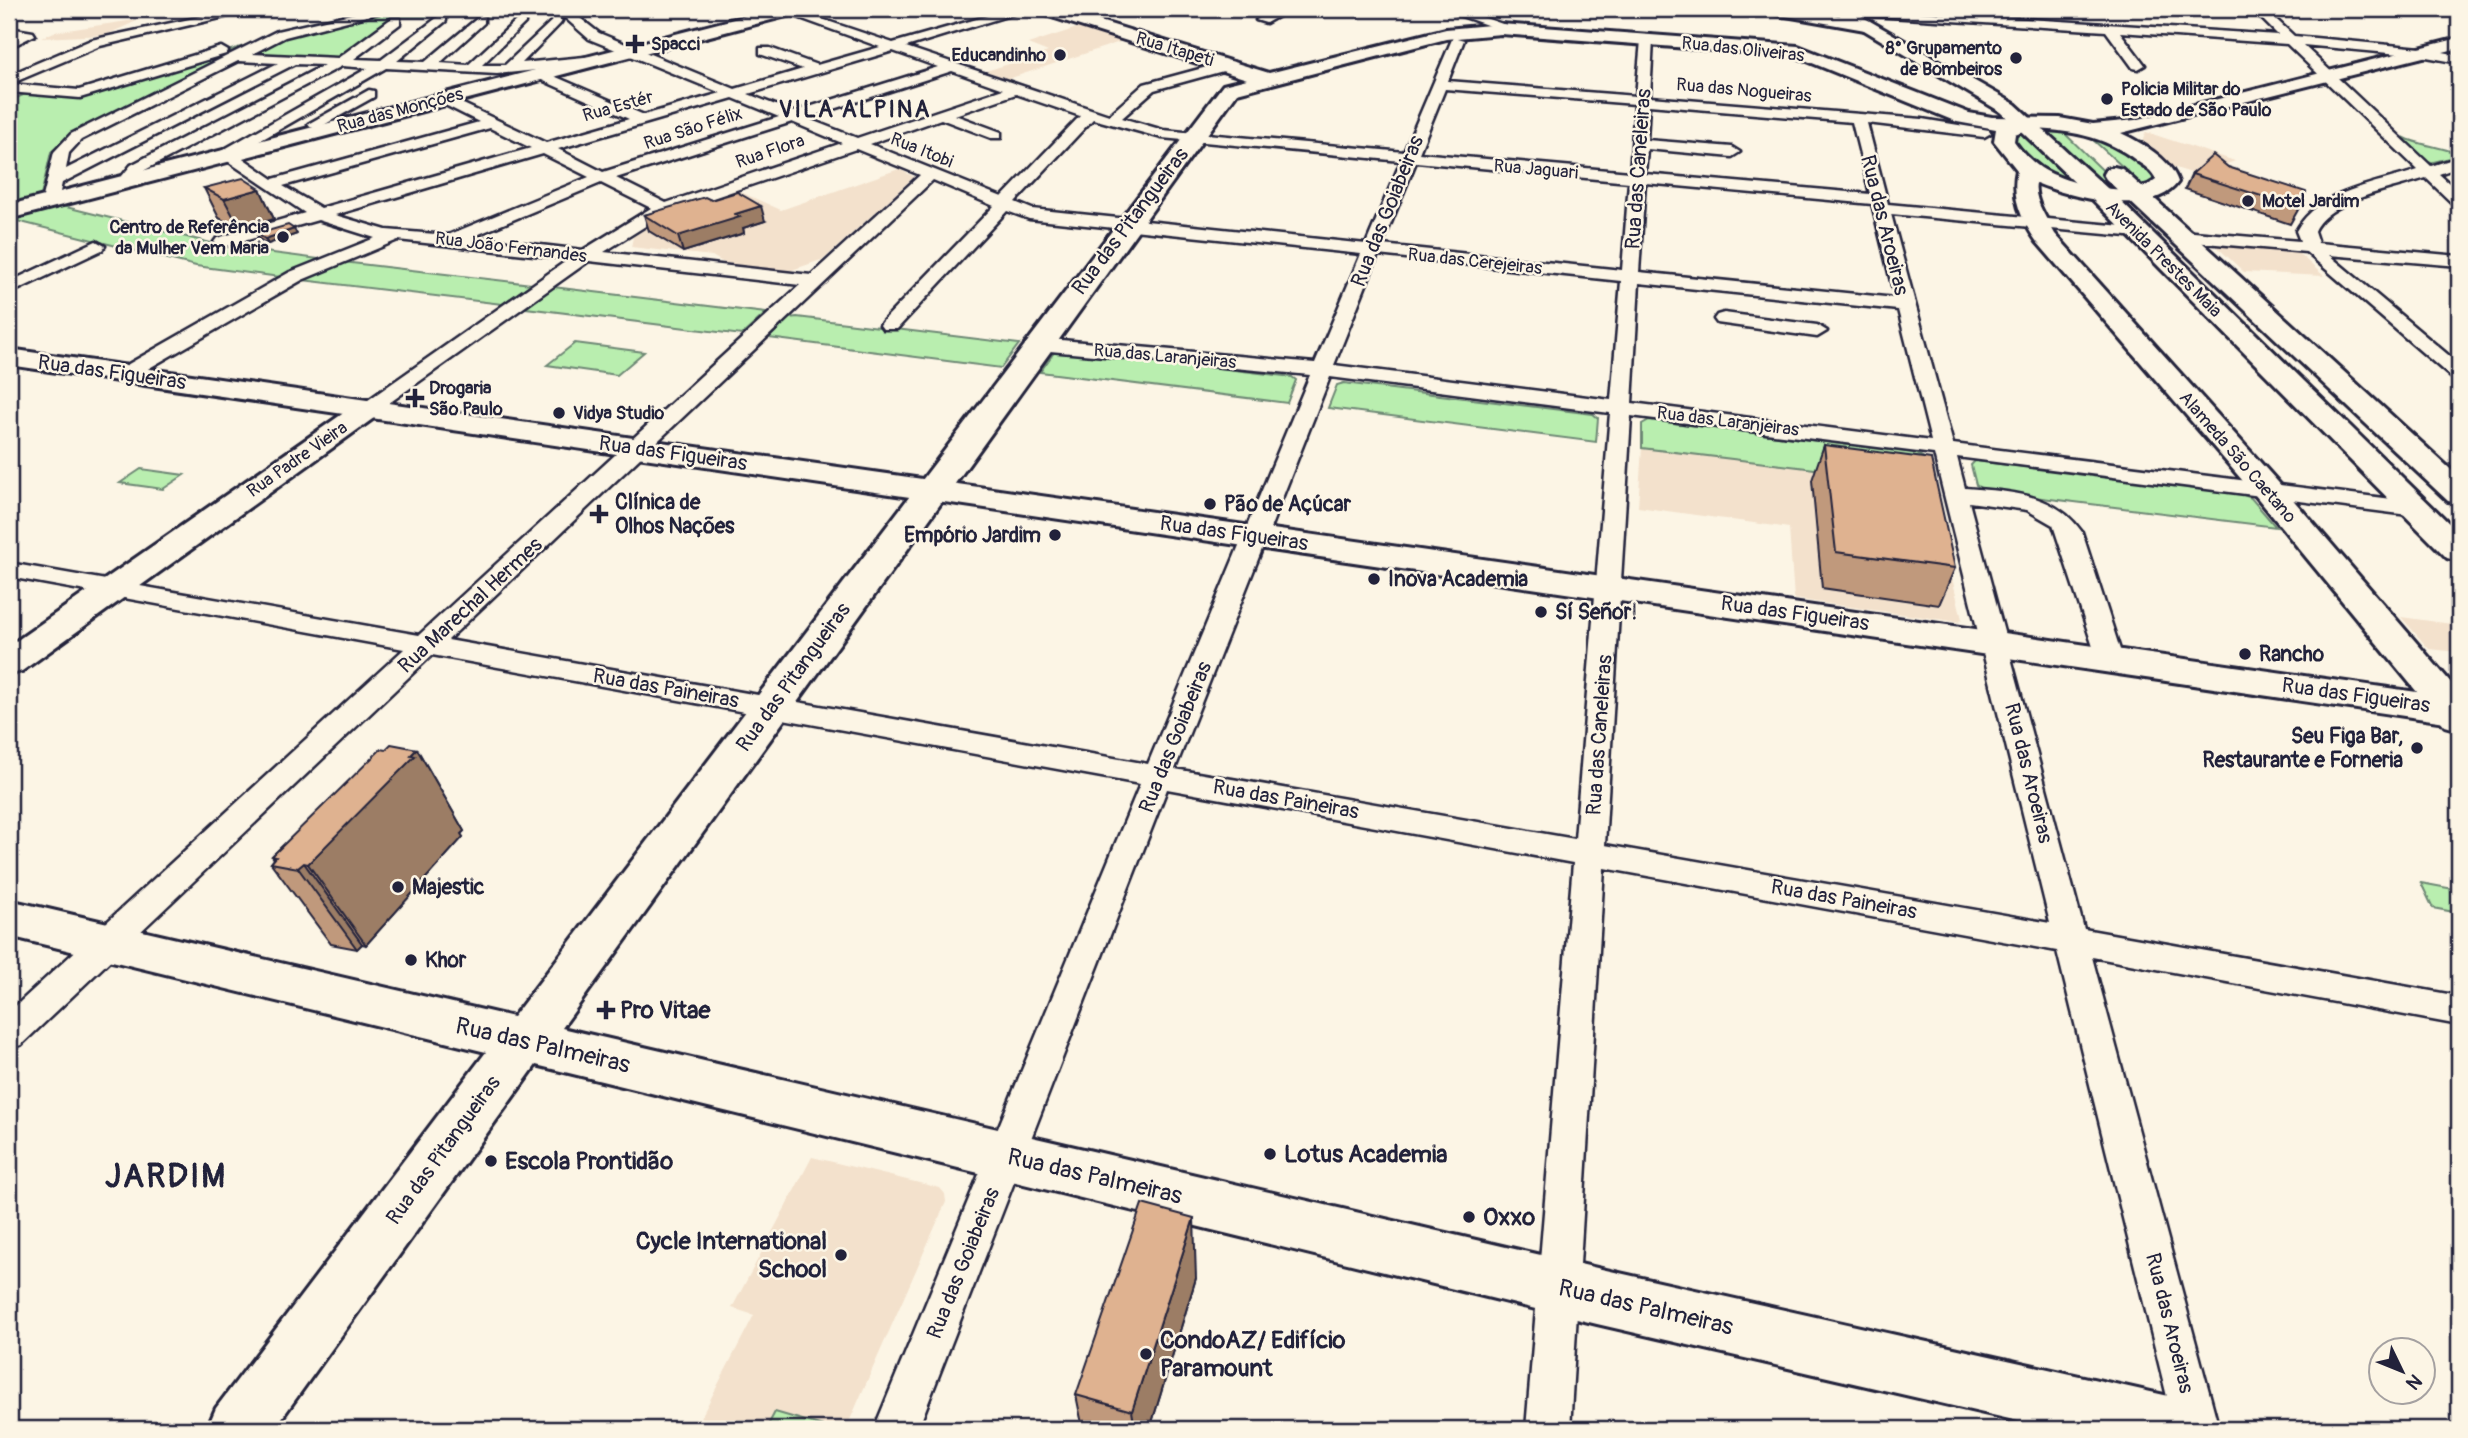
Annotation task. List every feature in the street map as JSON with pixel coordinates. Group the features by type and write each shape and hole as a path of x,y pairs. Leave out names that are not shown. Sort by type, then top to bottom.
{"main road":[{"name":"Rua das Monções","path":"9,212 52,191 126,181 786,9"},
{"name":"Rua Itapeti","path":"1045,9 1264,78"},
{"path":"1775,9 1865,16"},
{"name":"Avenida Prestes Maia","path":"1836,9 1902,28 1959,58"},
{"name":"Avenida Prestes Maia","path":"1865,16 2000,101 2031,114 2099,193 2459,551"},
{"name":"Rua das Pitangueiras","path":"237,1429 1230,89 1264,78 1446,39 1477,29 1511,29"},
{"name":"Rua das Oliveiras","path":"1511,29 1804,52 1957,115 1992,123 2031,114 2060,123 2132,135"},
{"path":"2026,194 2041,185 2138,195 2163,188 2166,176 2132,135 2328,75 2459,43"},
{"path":"2008,147 2004,141 2005,131 2031,114"},
{"name":"Rua das Oliveiras","path":"1957,115 2008,147 2028,169"},
{"name":"Avenida Prestes Maia","path":"2060,123 2459,494"},
{"path":"2028,169 2068,187"},
{"name":"Alameda São Caetano","path":"2028,169 2026,194 2036,223 2457,712"},
{"name":"Rua das Figueiras","path":"9,357 1995,642 2457,712"},
{"name":"Rua Padre Vieira","path":"9,663 368,409"},
{"name":"Rua das Palmeiras","path":"9,918 1559,1287 2182,1429"}],"street":[{"path":"201,9 214,18"},
{"path":"9,80 96,43 253,9"},
{"path":"573,16 604,9"},
{"name":"Rua Jaguari","path":"786,9 1090,114 1152,132 1192,138 1637,178 1733,164 1880,204 2138,232"},
{"name":"Rua Estér","path":"223,243 1024,9"},
{"path":"1262,20 1285,9"},
{"path":"1447,9 1511,29"},
{"path":"2258,9 2459,201"},
{"path":"1865,16 1927,12 2111,29 2291,40 2421,52 2459,59"},
{"path":"9,88 80,94 281,34 392,15"},
{"path":"126,181 137,168 338,62 392,15"},
{"path":"509,69 559,15"},
{"name":"Rua Itobi","path":"559,15 573,16 586,32 628,51 1004,205"},
{"path":"224,156 382,65 442,18"},
{"path":"315,124 422,66 480,20"},
{"path":"471,69 520,20"},
{"path":"2111,29 2138,65"},
{"path":"9,32 29,35 9,44"},
{"path":"52,191 58,160 66,146 76,137 281,34"},
{"name":"Rua das Goiabeiras","path":"896,1429 1160,777 1254,536 1439,84 1446,39"},
{"name":"Rua das Caneleiras","path":"1548,1429 1647,40"},
{"path":"765,51 816,69"},
{"path":"238,57 471,69 509,69 595,60"},
{"path":"52,191 129,144 293,60"},
{"path":"1111,121 1149,87 1229,65"},
{"name":"Rua São Félix","path":"451,240 602,177 952,67"},
{"path":"540,74 643,120"},
{"name":"Rua das Nogueiras","path":"1439,84 1922,123 1984,134"},
{"name":"Rua Flora","path":"585,256 664,208 1016,89"},
{"path":"444,99 664,208"},
{"path":"940,114 996,135"},
{"path":"890,325 1090,114"},
{"name":"Rua das Nogueiras","path":"1922,123 1957,115"},
{"name":"Rua das Aroeiras","path":"1858,118 2197,1429"},
{"path":"271,184 491,122"},
{"path":"58,160 129,144"},
{"path":"1640,144 1733,164"},
{"name":"Rua João Fernandes","path":"224,156 335,223 394,236 816,281"},
{"path":"2457,370 2311,248 2305,238 2308,224 2327,205 2459,162"},
{"path":"2428,172 2459,176"},
{"name":"Rua Marechal Hermes","path":"9,1034 930,174"},
{"name":"Rua das Cerejeiras","path":"1004,205 1037,215 1127,225 1906,305"},
{"path":"125,374 296,276 394,236"},
{"path":"2182,236 2459,261"},
{"path":"9,289 96,246"},
{"name":"Rua Padre Vieira","path":"368,409 585,256"},
{"path":"1766,291 1769,325"},
{"path":"1724,319 1817,331"},
{"name":"Rua das Laranjeiras","path":"1039,344 1322,370 2416,509"},
{"path":"1956,494 2037,506 2062,519 2070,532 2109,659"},
{"name":"Rua das Paineiras","path":"9,570 2459,1010"}],"shaded area":[{"path":"141,19 106,35 41,38 54,32"},
{"name":"Educandinho","path":"1086,25 1129,39 1008,79 986,71 1048,52 1028,44"},
{"path":"2146,132 2235,161 2198,175 2169,166 2142,142"},
{"path":"899,169 914,177 824,259 789,271 724,263 712,256 631,247 633,237 667,214 734,189 781,210"},
{"path":"2215,245 2297,252 2324,276 2244,272"},
{"path":"1642,448 1929,483 1962,619 1959,622 1794,599 1789,528 1638,507"},
{"path":"2401,617 2459,625 2459,652 2429,649"},
{"name":"Cycle International School","path":"812,1157 940,1188 945,1194 946,1202 846,1429 695,1429 754,1315 732,1308"}],"green space":[{"path":"395,9 554,9 561,12 550,15 395,17 341,60 252,54 302,30"},
{"path":"254,43 70,135 51,152 40,200 9,208 9,101 30,92 80,96"},
{"path":"2039,126 2057,126 2123,190 2105,189"},
{"path":"2022,127 2083,186 2035,168 2012,142 2012,133"},
{"path":"2081,129 2101,135 2152,170 2156,180 2146,188"},
{"path":"2405,138 2451,151 2459,156 2429,163 2406,143"},
{"path":"54,204 227,247 319,259 280,277 196,266 9,219 9,216"},
{"path":"343,262 531,284 502,304 302,280"},
{"path":"553,287 766,313 742,335 526,308"},
{"path":"789,318 1019,344 1001,368 769,338"},
{"path":"575,343 644,352 617,375 547,365"},
{"path":"1062,349 1292,377 1296,380 1287,403 1040,372 1055,351"},
{"path":"1344,383 1593,414 1598,418 1596,442 1328,408 1337,385"},
{"path":"1649,420 1915,453 1924,458 1929,483 1642,448 1642,424"},
{"path":"1975,461 2237,492 2251,498 2276,527 1985,491 1976,485 1971,465"},
{"path":"141,469 184,475 163,489 120,483"},
{"path":"2421,883 2459,890 2459,913 2433,908"},
{"path":"775,1412 823,1426 822,1429 766,1429"}],"building":[{"path":"2213,155 2228,167 2306,192 2299,208 2192,174"},
{"path":"243,178 260,189 224,199 204,188"},
{"path":"737,192 761,206 735,214 740,217 678,236 644,215 705,197 711,200"},
{"path":"288,225 294,229 265,239 257,234"},
{"path":"1824,445 1931,459 1955,568 1836,552"},
{"path":"391,744 417,749 411,755 415,756 308,864 304,863 298,868 271,863 276,857 272,856 381,749 385,750"},
{"path":"1142,1204 1194,1218 1132,1411 1076,1395"}],"place":[{"name":"Spacci","path":"635,44"},
{"name":"Educandinho","path":"1060,55"},
{"name":"8° Grupamento de Bombeiros","path":"2016,58"},
{"name":"Policia Militar do Estado de São Paulo","path":"2107,99"},
{"name":"Motel Jardim","path":"2248,201"},
{"name":"Centro de Referência da Mulher Vem Maria","path":"283,237"},
{"name":"Drogaria São Paulo","path":"415,398"},
{"name":"Vidya Studio","path":"559,413"},
{"name":"Pão de Açúcar","path":"1210,504"},
{"name":"Clínica de Olhos Nações","path":"599,514"},
{"name":"Empório Jardim","path":"1055,535"},
{"name":"Inova Academia","path":"1374,579"},
{"name":"Sí Señor!","path":"1541,612"},
{"name":"Rancho","path":"2245,654"},
{"name":"Seu Figa Bar, Restaurante e Forneria","path":"2417,748"},
{"name":"Majestic","path":"398,887"},
{"name":"Khor","path":"411,960"},
{"name":"Pro Vitae","path":"606,1010"},
{"name":"Lotus Academia","path":"1270,1154"},
{"name":"Escola Prontidão","path":"491,1161"},
{"name":"Oxxo","path":"1469,1217"},
{"name":"Cycle International School","path":"841,1255"},
{"name":"CondoAZ/ Edifício Paramount","path":"1146,1354"}],"district":[{"name":"VILA ALPINA","path":"855,109"},
{"name":"JARDIM","path":"166,1175"}]}
